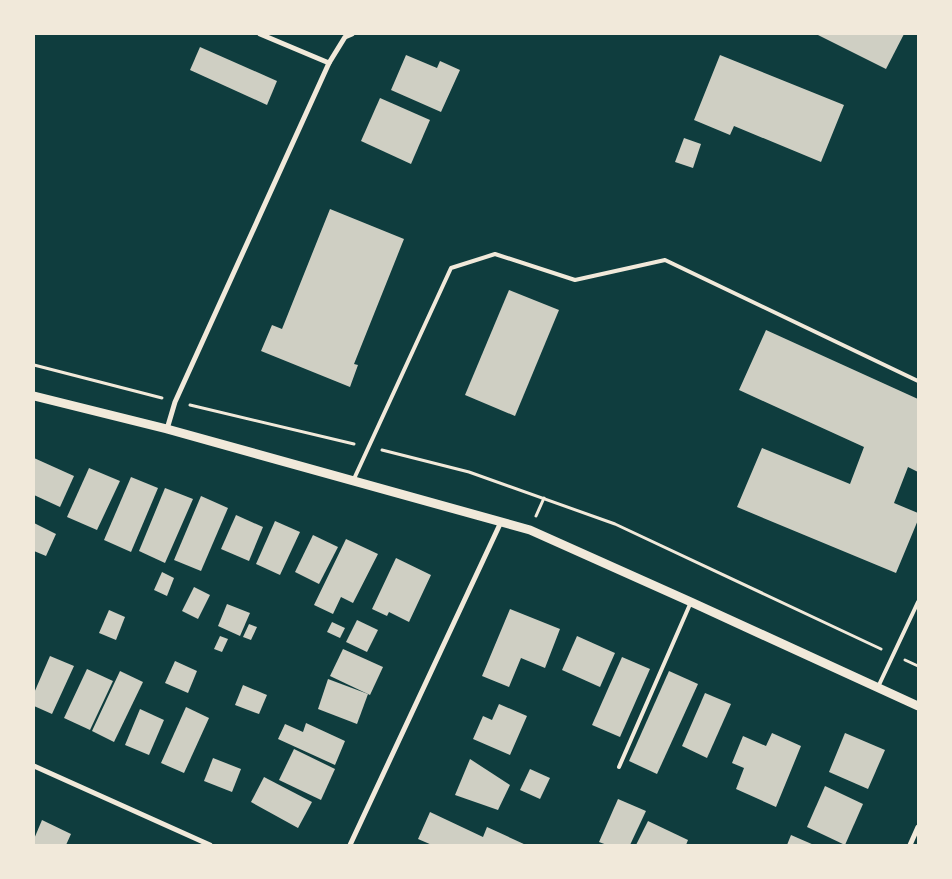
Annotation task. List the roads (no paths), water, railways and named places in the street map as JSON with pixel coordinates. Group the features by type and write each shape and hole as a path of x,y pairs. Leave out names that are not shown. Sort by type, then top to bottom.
{"street":[{"path":"260,34 329,64"},
{"path":"167,429 175,402 329,64 345,37 352,34"},
{"path":"34,396 167,429 530,530 918,706"},
{"path":"350,845 502,522"},
{"path":"34,766 210,845"},
{"path":"910,845 918,826"}],"lane":[{"path":"353,480 451,268 495,254 575,280 666,260 918,381"},
{"path":"619,766 691,602"},
{"path":"878,687 918,602"}]}
